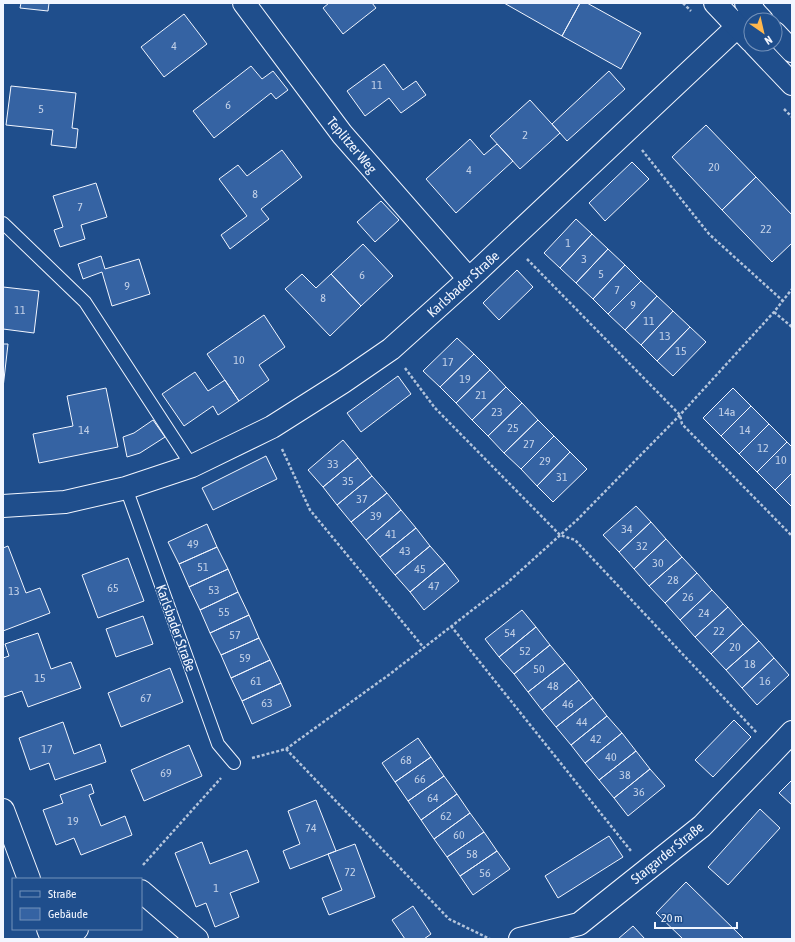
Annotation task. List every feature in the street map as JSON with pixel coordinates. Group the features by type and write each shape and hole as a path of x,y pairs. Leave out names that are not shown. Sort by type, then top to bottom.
{"street":[{"name":"Teplitzer Weg","path":"244,3 342,134 469,279"},
{"path":"715,3 743,33"},
{"name":"Karlsbader Straße","path":"3,506 65,502 126,488 192,466 272,427 344,382 391,349 469,279 720,43 743,34"},
{"path":"783,41 792,51"},
{"path":"762,52 792,84"},
{"name":"Stargarder Straße","path":"520,939 580,924 702,826 792,732"},
{"path":"3,810 29,878"},
{"path":"142,892 197,939"},
{"path":"66,939 76,930"}],"lane":[{"path":"3,223 85,302 192,466"},
{"name":"Karlsbader Straße","path":"126,488 218,744 234,763"}],"path":[{"path":"627,131 709,234 783,301"},
{"path":"510,241 680,415 682,424 792,536"},
{"path":"141,867 234,763 286,749 390,674 507,583 578,519 680,415 774,312 792,289"},
{"path":"774,312 792,327"},
{"path":"391,349 435,408 560,535 575,540 774,752"},
{"path":"272,427 310,510 424,648"},
{"path":"451,626 647,870"},
{"path":"286,749 449,919 490,939"}],"building":[{"path":"21,3 49,3 48,11 20,8"},
{"path":"329,3 372,3 376,8 343,34 323,8"},
{"path":"504,3 580,3 562,36"},
{"path":"580,3 587,3 641,33 621,69 562,36"},
{"path":"184,14 207,44 164,77 141,47"},
{"path":"384,64 403,90 416,81 426,95 401,113 389,98 365,116 347,91"},
{"path":"251,66 262,79 273,71 288,90 276,99 271,93 214,138 193,111"},
{"path":"609,71 625,89 567,141 552,124"},
{"path":"11,86 76,93 72,128 78,129 76,148 51,145 53,130 6,125"},
{"path":"530,100 560,133 520,169 490,136"},
{"path":"706,125 756,177 722,210 672,157"},
{"path":"470,139 484,155 497,144 513,161 456,213 426,179"},
{"path":"282,150 302,177 261,209 269,219 230,249 221,235 247,216 219,179 238,165 247,176"},
{"path":"632,162 649,179 605,221 589,203"},
{"path":"756,177 792,215 792,243 772,262 722,210"},
{"path":"96,183 107,217 81,225 85,239 60,247 54,230 63,227 53,196"},
{"path":"381,201 399,220 375,242 357,222"},
{"path":"576,219 592,234 560,268 544,253"},
{"path":"592,234 608,249 576,283 560,268"},
{"path":"363,244 393,276 361,306 331,274"},
{"path":"608,249 625,265 593,299 576,283"},
{"path":"101,256 105,269 139,259 150,294 112,306 102,272 83,279 78,264"},
{"path":"625,265 641,281 608,314 593,299"},
{"path":"517,270 533,287 499,320 483,303"},
{"path":"302,274 316,288 331,274 361,306 330,336 285,289"},
{"path":"641,281 657,296 625,330 608,314"},
{"path":"3,287 39,291 34,333 3,329"},
{"path":"657,296 673,311 641,345 625,330"},
{"path":"673,311 690,327 657,361 641,345"},
{"path":"264,315 285,347 259,365 269,380 239,401 207,354"},
{"path":"690,327 706,342 673,376 657,361"},
{"path":"457,338 474,354 440,387 423,371"},
{"path":"3,344 8,344 3,388"},
{"path":"474,354 490,370 456,403 440,387"},
{"path":"490,370 506,387 472,420 456,403"},
{"path":"195,372 208,391 225,380 239,401 218,415 213,406 184,426 162,394"},
{"path":"398,376 411,394 361,432 347,413"},
{"path":"506,387 522,403 488,436 472,420"},
{"path":"106,388 118,447 39,463 33,434 73,426 67,396"},
{"path":"733,388 751,406 721,436 703,418"},
{"path":"522,403 538,420 504,453 488,436"},
{"path":"751,406 769,424 739,454 721,436"},
{"path":"153,420 165,437 140,453 127,457 123,437 134,433"},
{"path":"538,420 554,436 521,469 504,453"},
{"path":"769,424 787,442 757,472 739,454"},
{"path":"554,436 570,452 537,486 521,469"},
{"path":"343,440 358,458 323,487 308,470"},
{"path":"787,442 792,447 792,473 775,490 757,472"},
{"path":"570,452 587,469 553,502 537,486"},
{"path":"266,456 277,479 213,510 202,488"},
{"path":"358,458 372,476 337,505 323,487"},
{"path":"792,473 792,507 775,490"},
{"path":"372,476 387,493 351,522 337,505"},
{"path":"387,493 401,510 366,540 351,522"},
{"path":"636,506 651,522 619,552 603,535"},
{"path":"401,510 416,528 380,557 366,540"},
{"path":"651,522 666,539 634,569 619,552"},
{"path":"207,524 217,547 179,564 168,542"},
{"path":"416,528 430,546 395,575 380,557"},
{"path":"666,539 682,557 649,586 634,569"},
{"path":"8,546 26,593 40,588 50,613 3,631 3,548"},
{"path":"430,546 445,563 410,592 395,575"},
{"path":"217,547 228,569 189,587 179,564"},
{"path":"682,557 697,573 665,603 649,586"},
{"path":"128,558 144,601 98,618 82,575"},
{"path":"445,563 459,581 424,610 410,592"},
{"path":"228,569 238,592 200,610 189,587"},
{"path":"697,573 712,590 680,620 665,603"},
{"path":"712,590 728,607 695,637 680,620"},
{"path":"238,592 249,615 210,633 200,610"},
{"path":"728,607 743,624 711,654 695,637"},
{"path":"522,610 536,627 499,657 485,639"},
{"path":"249,615 259,638 221,655 210,633"},
{"path":"143,616 153,644 116,657 106,629"},
{"path":"743,624 759,641 726,670 711,654"},
{"path":"536,627 550,645 514,674 499,657"},
{"path":"38,633 51,669 71,662 81,688 28,707 22,691 4,697 3,658 9,656 5,644"},
{"path":"259,638 270,660 231,678 221,655"},
{"path":"759,641 774,658 742,688 726,670"},
{"path":"550,645 565,663 528,692 514,674"},
{"path":"774,658 789,675 757,705 742,688"},
{"path":"270,660 281,683 242,701 231,678"},
{"path":"565,663 579,680 542,710 528,692"},
{"path":"170,668 183,702 121,727 108,693"},
{"path":"579,680 593,698 556,727 542,710"},
{"path":"281,683 291,706 252,724 242,701"},
{"path":"593,698 607,716 571,745 556,727"},
{"path":"607,716 622,733 585,763 571,745"},
{"path":"734,720 751,737 713,777 695,760"},
{"path":"63,722 74,754 100,744 106,762 55,780 49,763 30,770 19,738"},
{"path":"622,733 636,751 599,780 585,763"},
{"path":"418,738 431,757 395,782 382,763"},
{"path":"189,745 202,776 144,801 131,770"},
{"path":"636,751 650,769 614,798 599,780"},
{"path":"431,757 444,776 408,801 395,782"},
{"path":"650,769 665,786 628,816 614,798"},
{"path":"444,776 457,794 421,820 408,801"},
{"path":"792,780 792,805 779,793"},
{"path":"91,784 94,793 89,795 101,826 125,816 132,835 81,855 74,838 56,845 43,810 63,803 60,795"},
{"path":"457,794 470,813 434,839 421,820"},
{"path":"316,800 336,851 290,869 283,851 300,844 288,811"},
{"path":"760,809 780,828 728,885 708,867"},
{"path":"470,813 484,832 447,857 434,839"},
{"path":"484,832 497,851 460,876 447,857"},
{"path":"609,836 623,857 558,898 545,876"},
{"path":"202,842 210,864 247,850 259,882 230,893 239,917 215,927 206,903 196,907 175,853"},
{"path":"355,844 375,897 329,915 322,898 342,890 328,854"},
{"path":"497,851 510,869 473,895 460,876"},
{"path":"686,882 743,938 683,939 656,913"},
{"path":"413,906 431,934 424,939 405,939 392,920"},
{"path":"633,926 645,939 618,939"}]}
